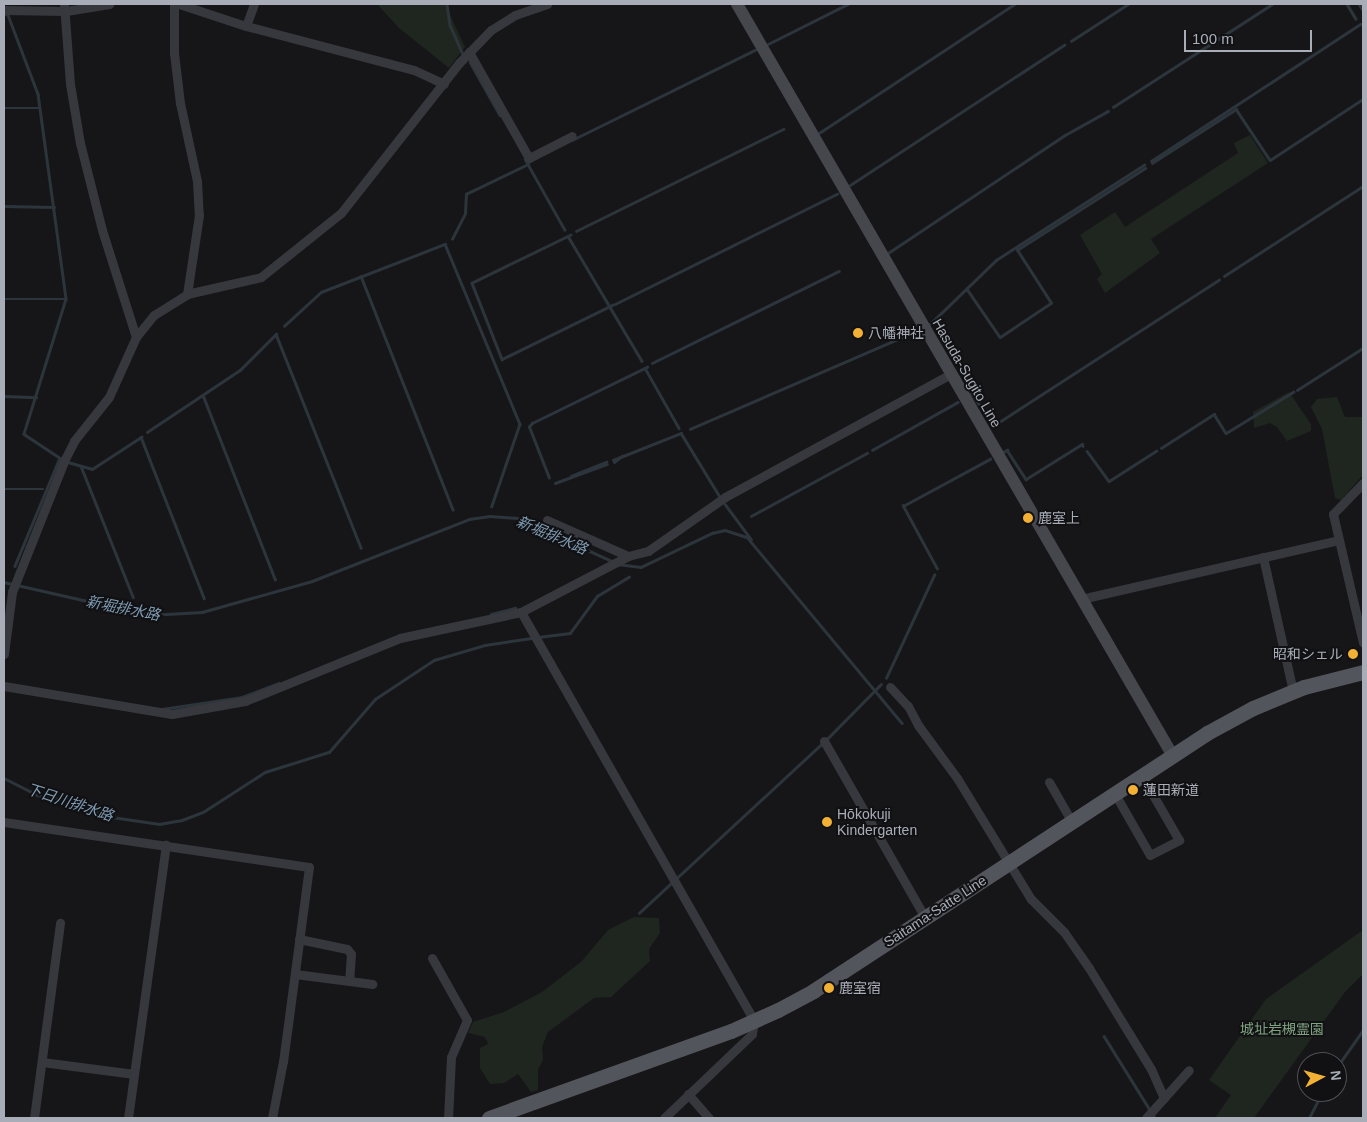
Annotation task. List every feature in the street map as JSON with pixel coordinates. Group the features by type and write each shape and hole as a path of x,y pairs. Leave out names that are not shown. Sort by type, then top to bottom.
{"main road":[{"name":"Hasuda-Sugito Line","path":"737,4 1173,756"},
{"name":"Saitama-Satte Line","path":"489,1118 754,1021 813,991 1228,721 1293,691 1363,672"}],"street":[{"path":"4,10 109,4"},
{"path":"174,4 174,53 180,103 197,181 199,214 187,294"},
{"path":"179,4 246,26 404,68 444,84"},
{"path":"246,26 254,4"},
{"path":"4,654 12,592 74,441 109,397 136,337 154,315 187,294 261,277 341,213 470,52 502,22 547,4"},
{"path":"65,7 70,84 80,143 94,203 136,337"},
{"path":"470,52 529,158 572,136"},
{"path":"4,686 159,714 172,714 245,701 400,638 521,612 611,567 625,558 648,551 725,497 951,374"},
{"path":"1363,483 1333,514 1363,643"},
{"path":"546,520 625,558"},
{"path":"1081,600 1338,540"},
{"path":"1263,557 1293,691"},
{"path":"521,612 754,1021 752,1034 664,1118"},
{"path":"890,687 908,706 918,726 957,778 1008,864 1032,899 1064,932 1089,968 1151,1069 1164,1098"},
{"path":"824,741 925,917"},
{"path":"1115,794 1150,855 1179,840 1142,776"},
{"path":"1049,782 1072,822"},
{"path":"4,822 309,867 284,1061 272,1118"},
{"path":"128,1118 166,845"},
{"path":"34,1118 60,923"},
{"path":"299,939 347,950 351,954 349,981"},
{"path":"432,958 467,1020 451,1057 448,1118"},
{"path":"295,974 372,984"},
{"path":"42,1062 134,1074"},
{"path":"1146,1118 1189,1070"},
{"path":"688,1094 709,1118"}],"green space":[{"path":"377,4 445,4 465,47 449,68 399,28"},
{"path":"1250,135 1268,163 1151,239 1160,253 1105,293 1097,279 1102,274 1080,235 1115,212 1125,227 1238,153 1234,143"},
{"path":"1289,392 1311,424 1311,431 1287,441 1277,427 1270,423 1254,428 1253,412"},
{"path":"1337,397 1345,417 1363,417 1363,475 1341,500 1335,498 1322,429 1311,407 1317,399"},
{"path":"634,917 659,918 660,933 649,949 650,961 611,997 594,998 548,1032 542,1047 543,1060 538,1070 538,1090 531,1092 518,1074 504,1083 490,1084 480,1068 480,1048 488,1044 485,1037 468,1033 473,1022 504,1012 542,992 581,962 608,930"},
{"name":"城址岩槻霊園","path":"1363,930 1363,974 1345,992 1302,1052 1297,1052 1297,1058 1254,1118 1215,1118 1231,1095 1209,1080 1266,999"}],"waterway":[{"path":"447,4 450,25 463,54"},
{"path":"768,44 848,4"},
{"path":"819,133 1015,4"},
{"path":"1071,41 1128,4"},
{"path":"1113,107 1272,4"},
{"path":"1347,4 1356,19"},
{"path":"1359,4 1363,10"},
{"path":"4,15 8,15 38,94 66,299 24,434 60,458 15,566"},
{"path":"1151,161 1360,24"},
{"path":"850,185 1064,45"},
{"path":"572,140 755,50"},
{"path":"470,62 500,115"},
{"path":"1152,163 1236,109 1270,160 1363,99"},
{"path":"4,108 40,108"},
{"path":"888,253 1065,135 1108,111"},
{"path":"576,231 783,129"},
{"path":"525,159 565,230"},
{"path":"452,239 465,213 466,194 528,164"},
{"path":"930,324 996,260 1144,165"},
{"path":"967,289 1000,337 1051,303 1017,250 1145,168"},
{"path":"1224,276 1363,186"},
{"path":"615,304 837,194"},
{"path":"4,206 54,207"},
{"path":"571,235 472,283 502,359 612,305"},
{"path":"568,236 642,361"},
{"path":"284,326 321,292 445,244 520,424 492,506"},
{"path":"652,363 839,271"},
{"path":"361,276 453,510"},
{"path":"969,395 972,393 993,426 1219,280"},
{"path":"4,299 66,299"},
{"path":"690,429 917,331"},
{"path":"147,432 240,370 276,334 361,548"},
{"path":"1297,390 1363,348"},
{"path":"549,478 529,427 532,423 647,367"},
{"path":"645,368 679,428"},
{"path":"1161,448 1214,414 1226,433 1293,392"},
{"path":"203,395 275,579"},
{"path":"4,396 36,397"},
{"path":"872,450 958,402"},
{"path":"613,460 681,433 720,497"},
{"path":"68,462 92,469 141,437 204,598"},
{"path":"1001,453 1007,450 1026,479 1082,444 1083,446"},
{"path":"1087,451 1109,481 1156,451"},
{"path":"751,516 867,453"},
{"path":"614,462 622,456"},
{"path":"937,569 903,506 990,459"},
{"path":"571,476 606,462"},
{"path":"555,483 607,464"},
{"path":"81,466 133,597"},
{"path":"4,489 43,489"},
{"path":"725,504 751,539"},
{"name":"新堀排水路","path":"17,585 149,615 202,612 312,581 469,519 490,516 517,518 612,561"},
{"name":"新堀排水路","path":"617,564 641,567 712,533 725,530 747,537 902,723"},
{"path":"886,678 934,575"},
{"name":"下日川排水路","path":"538,637 570,633 597,596 629,577"},
{"name":"新堀排水路","path":"4,582 12,584"},
{"path":"491,614 515,608"},
{"name":"下日川排水路","path":"4,778 38,795 77,802 105,816 159,824 182,820 203,812 265,772 329,752 375,699 434,660 485,645 532,638"},
{"path":"162,709 242,697 278,683"},
{"path":"639,913 826,740 881,684"},
{"path":"1347,1053 1363,1030"},
{"name":"新堀排水路","path":"1104,1036 1155,1118"},
{"path":"1309,1118 1317,1102"}],"place":[{"name":"八幡神社","path":"858,333"},
{"name":"鹿室上","path":"1028,518"},
{"name":"昭和シェル","path":"1353,654"},
{"name":"蓮田新道","path":"1133,790"},
{"name":"Hōkokuji Kindergarten","path":"827,822"},
{"name":"鹿室宿","path":"829,988"}]}
